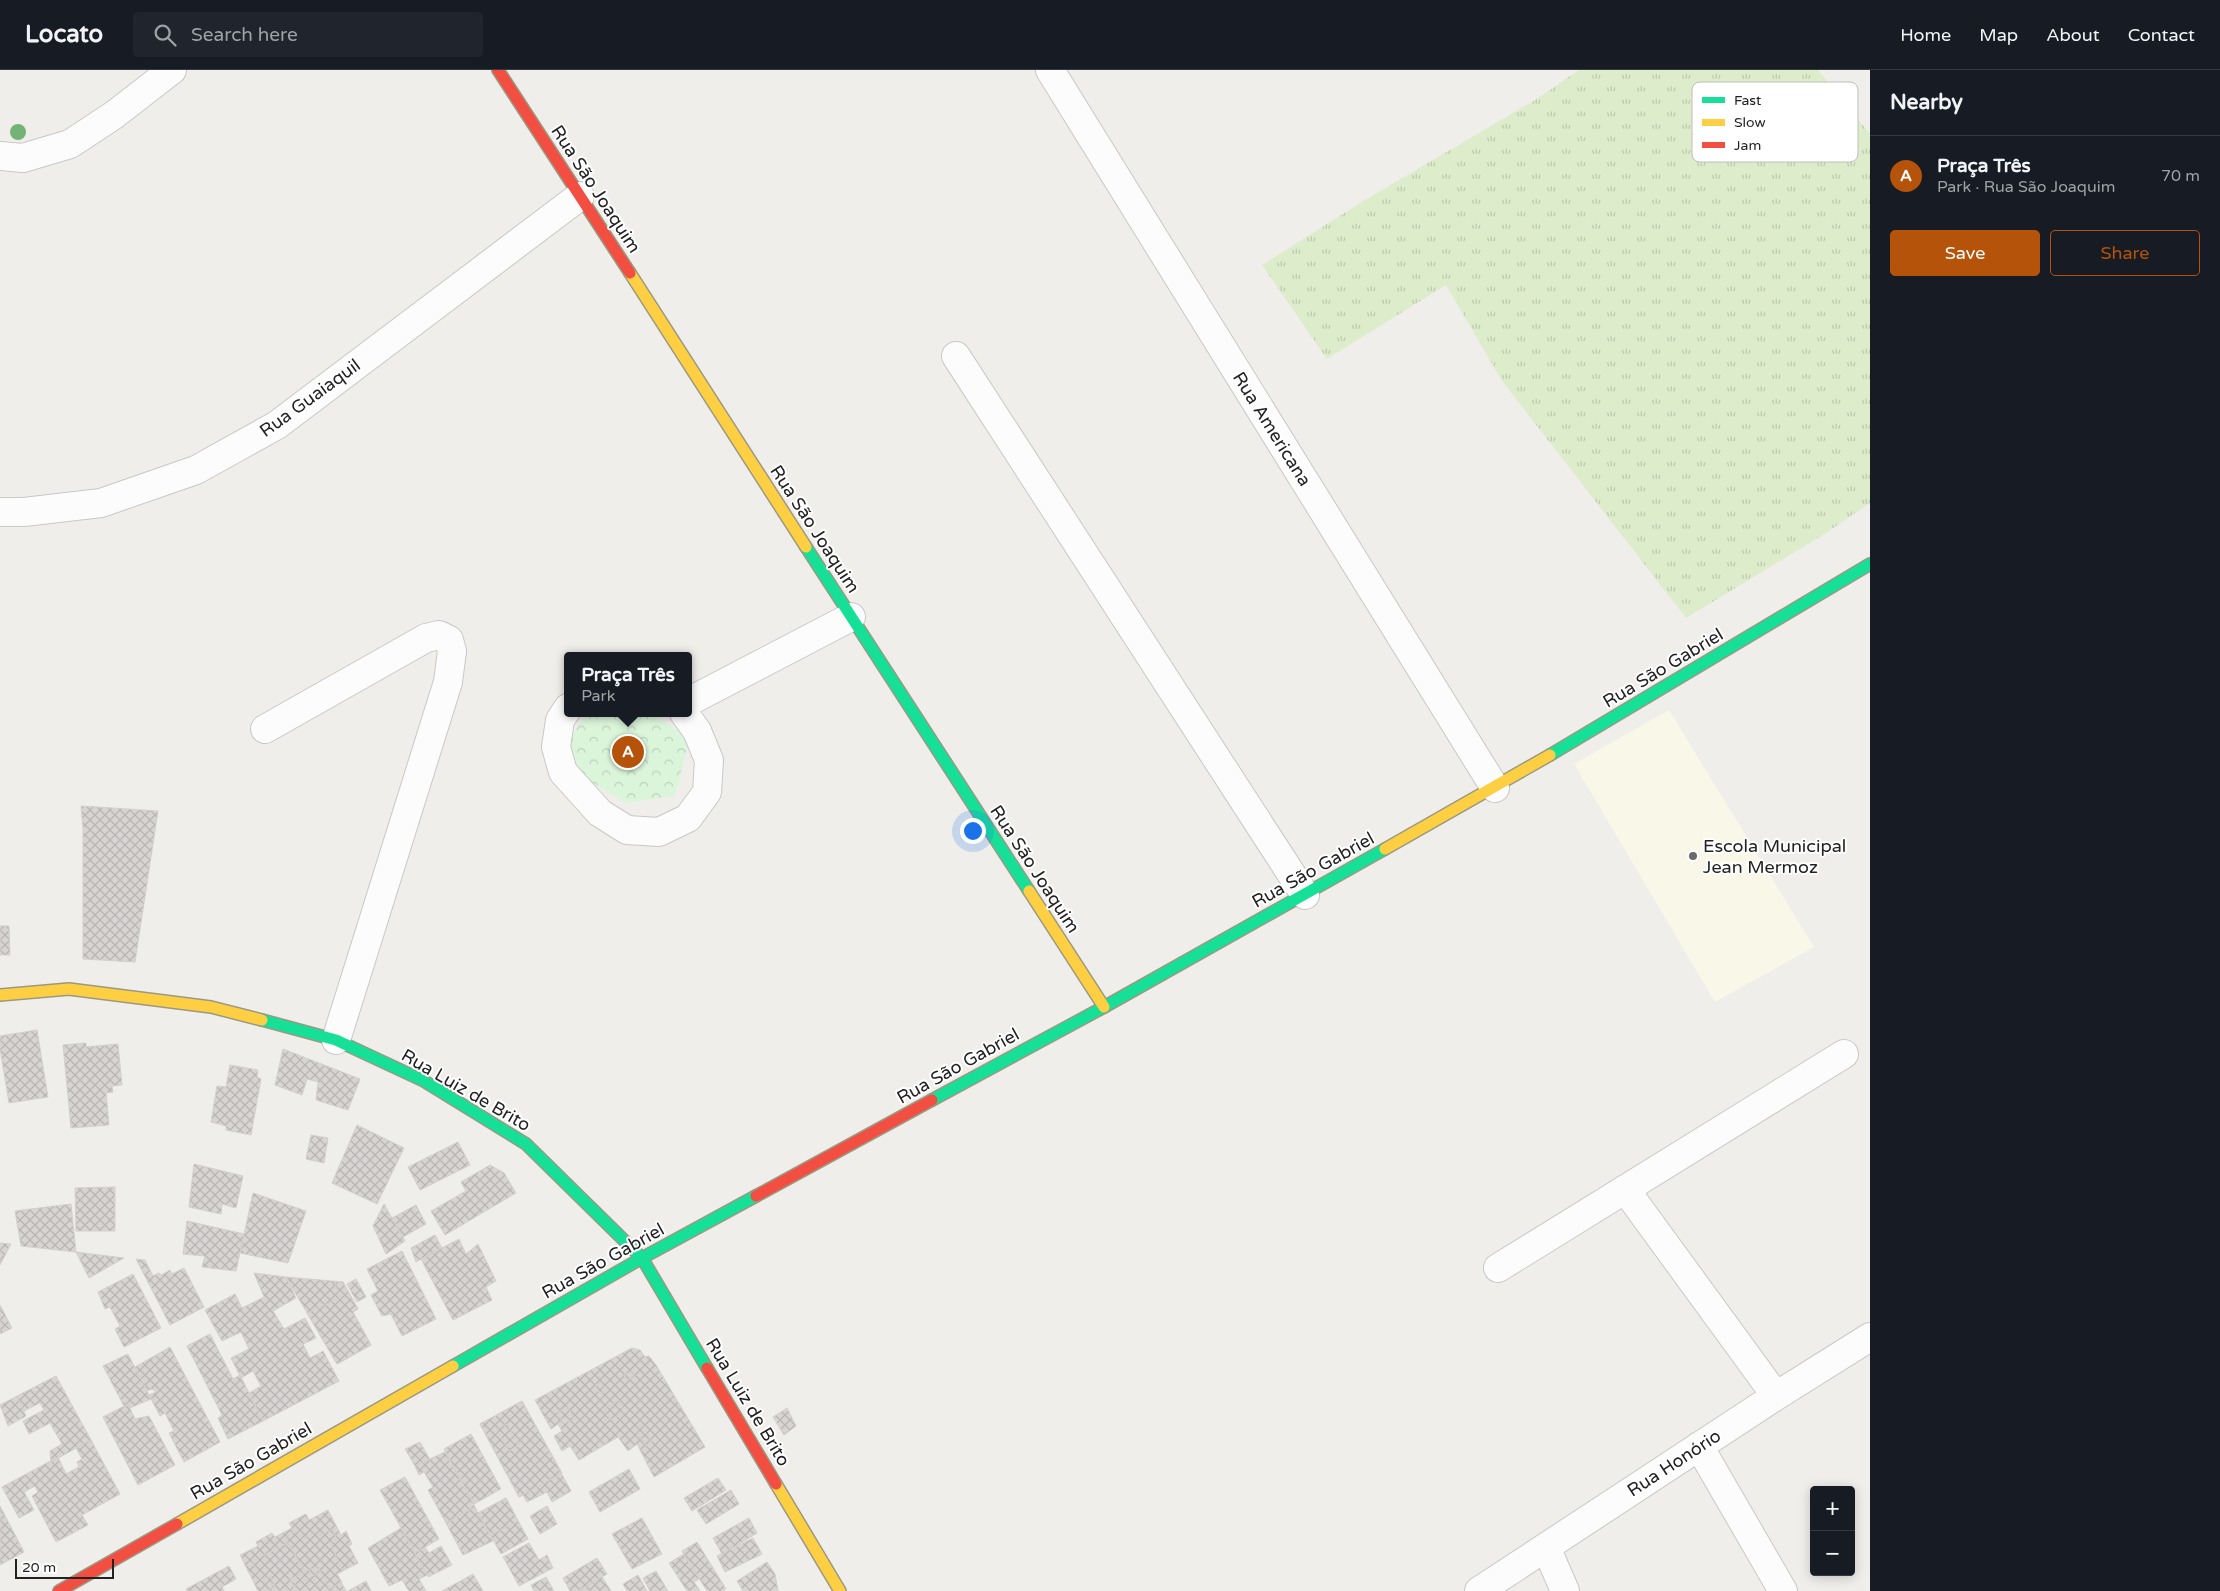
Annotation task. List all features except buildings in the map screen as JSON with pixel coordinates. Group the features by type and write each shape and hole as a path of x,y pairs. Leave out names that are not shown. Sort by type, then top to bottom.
{"street":[{"path":"0,156 23,158 70,144 114,115 172,70"},
{"name":"Rua São Joaquim","path":"498,70 1104,1007"},
{"name":"Rua Americana","path":"1050,70 1495,788"},
{"name":"Rua Guaiaquil","path":"0,512 24,512 101,503 196,470 277,425 580,196"},
{"path":"956,356 1305,894"},
{"name":"Rua São Gabriel","path":"59,1591 642,1258 1104,1007 1495,788 1870,564"},
{"path":"692,700 850,616"},
{"path":"265,729 426,638 439,635 449,640 452,651 448,682 336,1040"},
{"path":"564,714 560,720 556,747 563,772 600,813 627,830 659,832 688,818 707,792 709,760 697,731 687,717"},
{"name":"Rua Luiz de Brito","path":"0,995 68,989 211,1007 336,1040 424,1082 526,1144 642,1258 840,1591"},
{"path":"1498,1268 1844,1054"},
{"path":"1625,1189 1776,1396"},
{"name":"Rua Honório","path":"1479,1591 1776,1396 1870,1338"},
{"path":"1699,1446 1783,1591"},
{"path":"1546,1546 1565,1591"}],"shaded area":[{"name":"Escola Municipal Jean Mermoz","path":"1669,710 1814,947 1715,1002 1574,764"}],"green space":[{"path":"1579,70 1818,70 1828,82 1692,82 1692,162 1858,162 1858,119 1870,134 1870,503 1823,535 1686,618 1502,381 1446,285 1327,359 1262,265 1365,200 1535,100"},
{"path":"585,717 655,717 690,737 675,796 625,803 568,767 571,735"}],"traffic: fast":[{"path":"806,547 1029,891"},
{"path":"1550,755 1870,564"},
{"path":"932,1100 1104,1007 1385,849"},
{"path":"262,1020 336,1040 424,1081 526,1144 642,1258 707,1368"},
{"path":"453,1366 642,1258 756,1196"}],"traffic: slow":[{"path":"630,273 806,547"},
{"path":"1385,849 1550,755"},
{"path":"1029,891 1104,1007"},
{"path":"0,995 69,989 211,1007 262,1020"},
{"path":"177,1524 453,1366"},
{"path":"776,1484 840,1591"}],"traffic: jam":[{"path":"498,70 630,273"},
{"path":"756,1196 932,1100"},
{"path":"707,1368 776,1484"},
{"path":"59,1591 177,1524"}],"place":[{"name":"Praça Três","path":"628,752"},
{"name":"Escola Municipal Jean Mermoz","path":"1693,856"}]}
